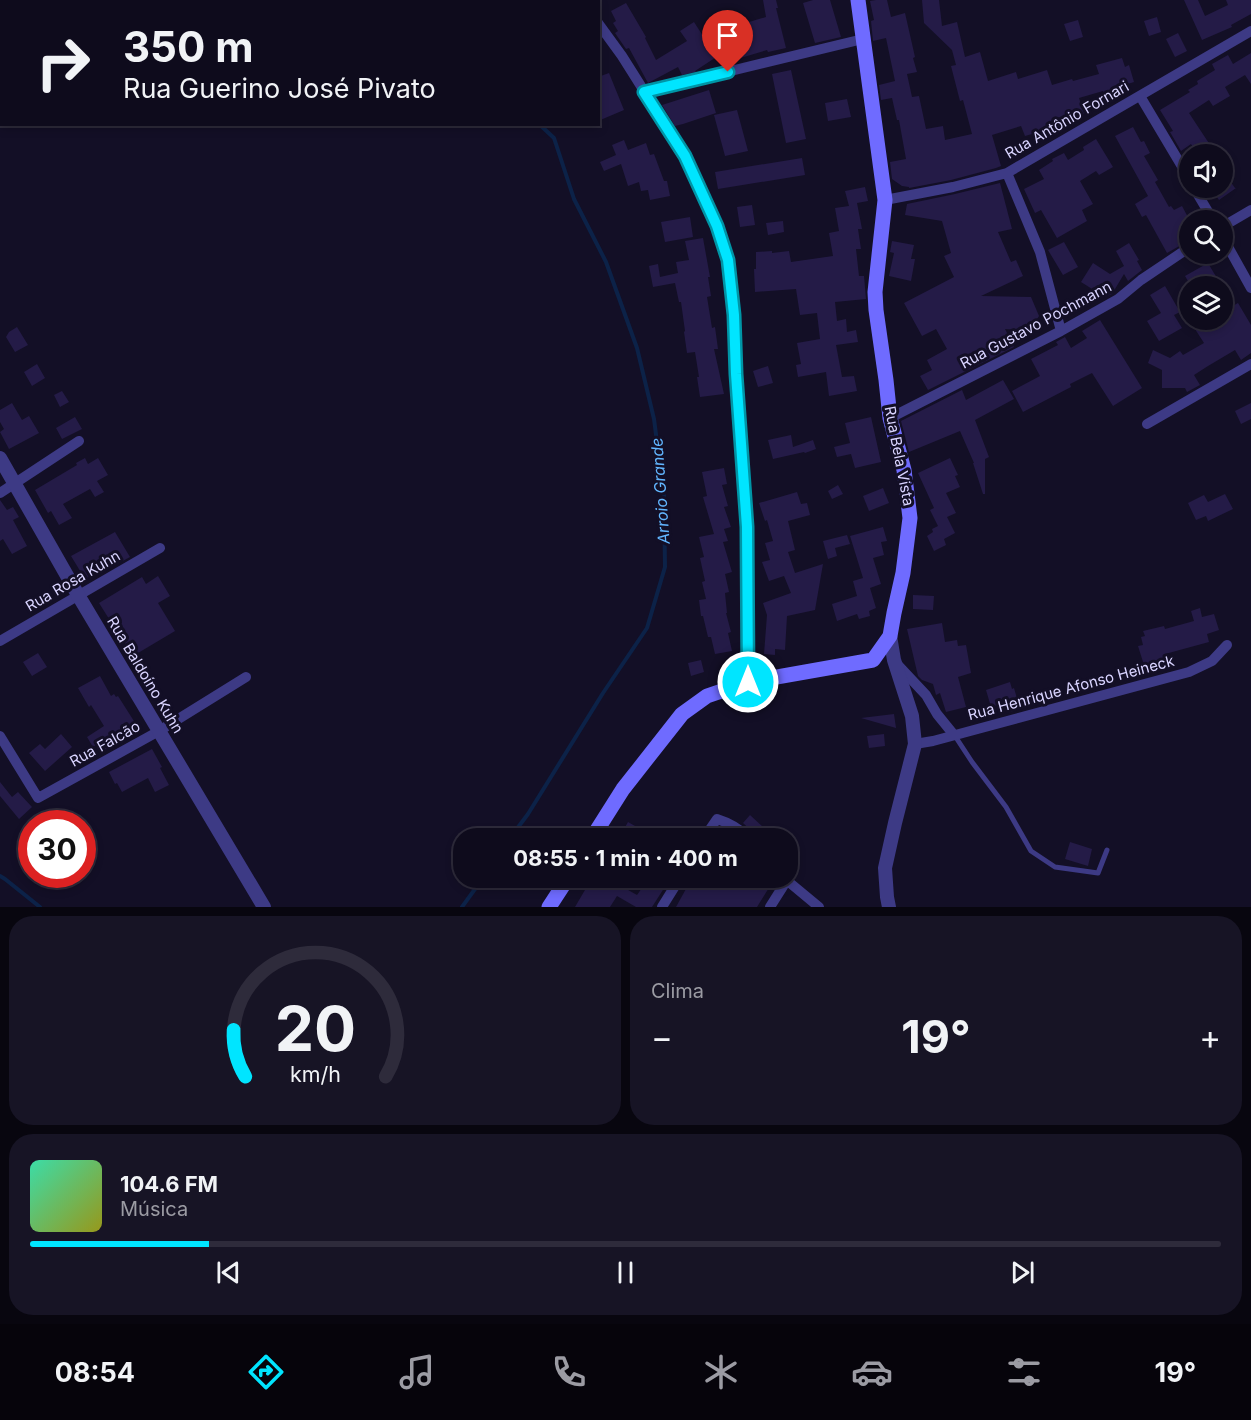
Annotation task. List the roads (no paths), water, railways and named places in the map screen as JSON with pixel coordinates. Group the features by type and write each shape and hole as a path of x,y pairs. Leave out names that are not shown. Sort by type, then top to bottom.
{"main road":[{"name":"Rua Bela Vista","path":"858,0 885,200 875,292 876,310 890,418 904,470 910,518 903,573 890,636"},
{"path":"598,828 623,789 682,714 707,696 748,682 873,660 890,636"},
{"path":"549,907 561,888"}],"street":[{"path":"600,26 685,156 717,226 728,260 734,315 747,527 748,682"},
{"name":"Rua Antônio Fornari","path":"885,200 952,187 1006,173 1251,31"},
{"path":"644,92 863,39"},
{"path":"1140,96 1179,162"},
{"path":"1006,173 1040,252 1061,332"},
{"path":"1233,221 1251,210"},
{"name":"Rua Gustavo Pochmann","path":"890,418 1061,332 1118,299 1179,254"},
{"path":"1233,256 1251,288"},
{"path":"1147,424 1251,364"},
{"path":"0,493 80,441"},
{"name":"Rua Baldoíno Kuhn","path":"0,458 78,595 264,907"},
{"name":"Rua Rosa Kuhn","path":"0,641 160,548"},
{"name":"Rua Bela Vista","path":"889,907 885,868 915,744 912,716 894,660 890,636"},
{"name":"Rua Henrique Afonso Heineck","path":"915,744 1189,672 1212,661 1227,645"},
{"path":"894,660 926,695 937,714 954,735"},
{"name":"Rua Falcão","path":"0,736 38,798 159,731 246,677"},
{"path":"711,828 717,819 727,821 737,828"},
{"path":"662,907 674,888"},
{"path":"770,907 780,888"},
{"path":"796,888 819,907"}],"lane":[{"path":"954,735 1006,807 1031,851 1055,867 1098,873 1107,850"}],"waterway":[{"name":"Arroio Grande","path":"518,828 647,628 665,567 664,496 654,419 637,348 606,262 574,199 554,138 541,126"},
{"name":"Arroio Grande","path":"0,876 40,907"},
{"name":"Arroio Grande","path":"462,907 476,888"}]}
